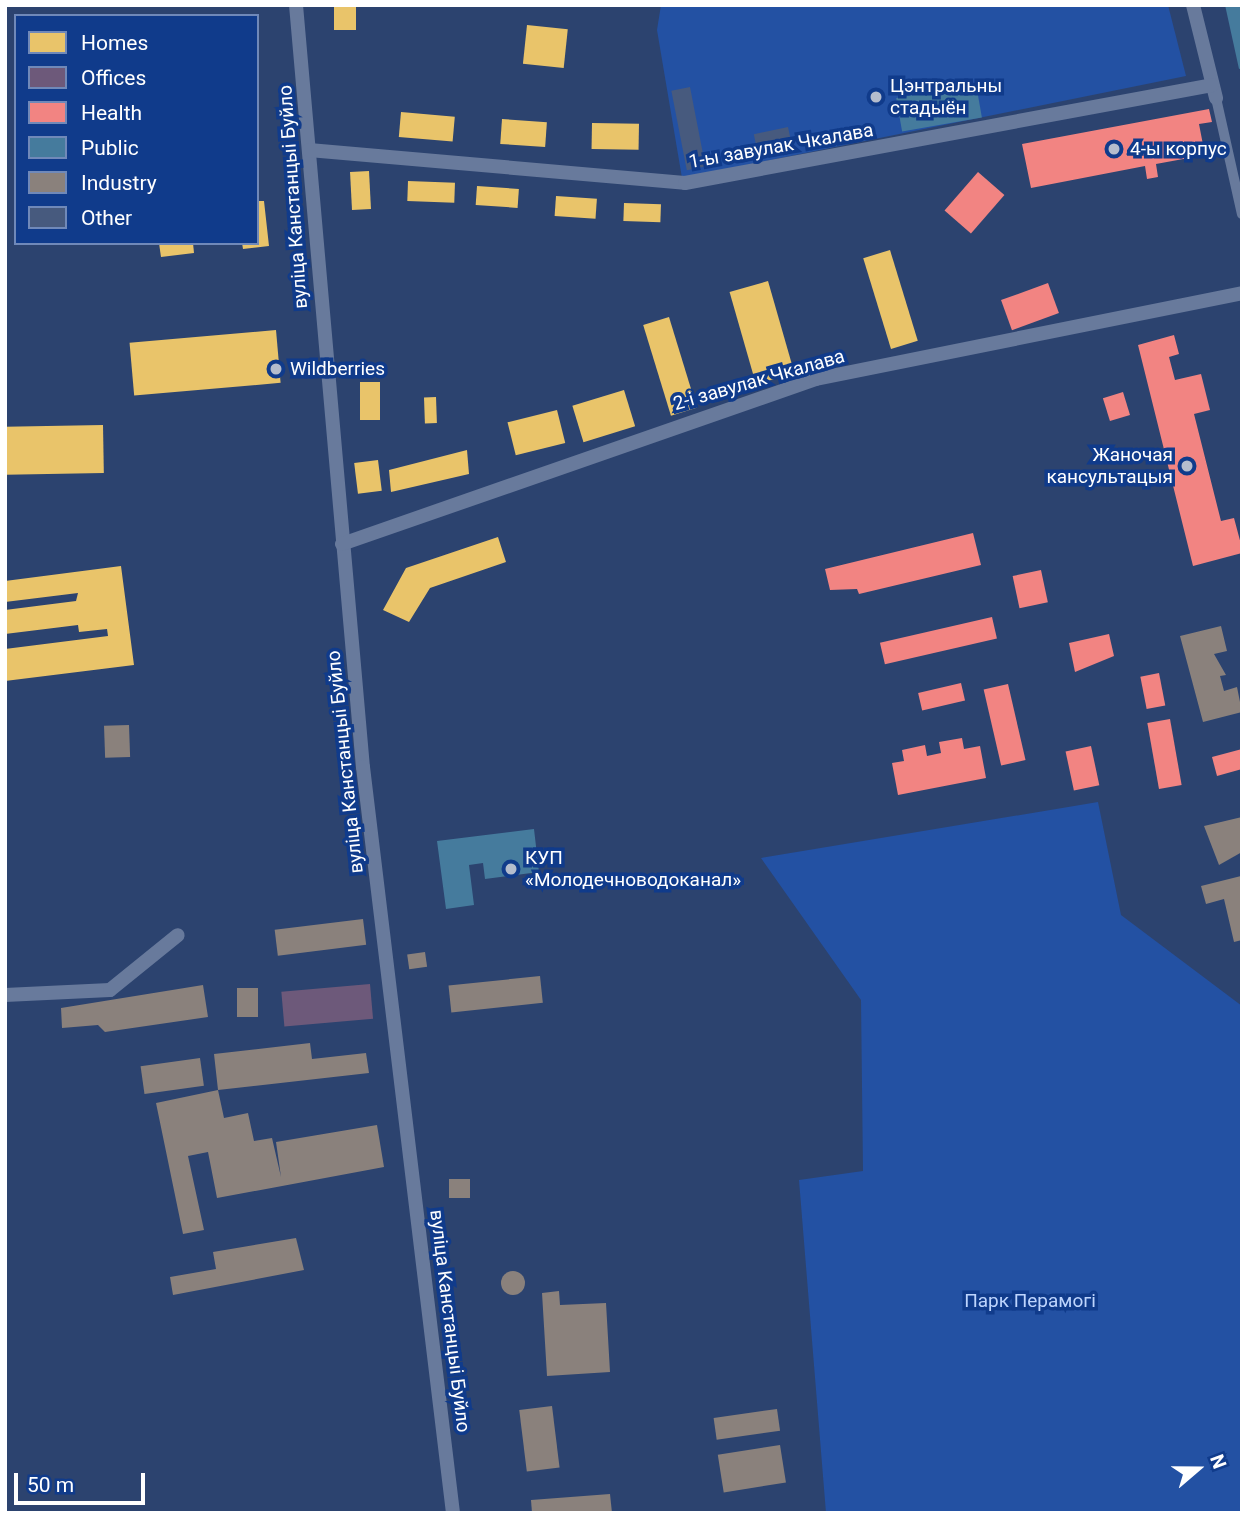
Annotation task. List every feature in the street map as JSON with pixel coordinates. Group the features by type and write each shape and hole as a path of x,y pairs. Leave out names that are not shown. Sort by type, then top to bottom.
{"street":[{"name":"вуліца Канстанцыі Буйло","path":"296,5 363,767 453,1513"},
{"path":"1193,5 1242,214"},
{"name":"1-ы завулак Чкалава","path":"309,150 685,183 1214,91"},
{"name":"2-і завулак Чкалава","path":"342,544 816,379 1242,293"},
{"path":"5,995 110,990 178,935"}],"green space":[{"name":"Цэнтральны стадыён","path":"661,5 1168,5 1186,76 682,178 657,30"},
{"name":"Парк Перамогі","path":"1098,802 1121,915 1242,1006 1242,1513 826,1513 799,1180 863,1171 861,1000 761,858"}],"building: Homes":[{"path":"334,5 356,5 356,30 334,30"},
{"path":"527,25 568,29 564,68 523,64"},
{"path":"401,112 455,117 453,142 399,137"},
{"path":"502,119 547,122 545,147 500,144"},
{"path":"592,123 639,124 639,150 592,149"},
{"path":"369,171 371,209 352,210 350,172"},
{"path":"408,181 455,183 454,203 407,201"},
{"path":"477,186 519,189 518,208 476,205"},
{"path":"556,196 597,199 596,219 555,216"},
{"path":"259,201 264,201 269,246 243,249 242,245 259,245"},
{"path":"624,203 661,204 660,222 623,221"},
{"path":"159,245 193,245 194,253 161,257"},
{"path":"890,250 918,341 891,349 863,258"},
{"path":"768,281 794,373 756,384 730,292"},
{"path":"669,317 697,408 671,416 643,325"},
{"path":"276,330 281,383 134,396 130,343"},
{"path":"360,382 380,382 380,420 360,420"},
{"path":"624,390 635,426 583,442 572,406"},
{"path":"424,397 436,397 437,423 425,423"},
{"path":"557,410 565,443 516,455 508,422"},
{"path":"103,425 104,473 6,475 5,427"},
{"path":"467,450 469,474 391,492 389,470"},
{"path":"378,460 382,491 358,494 354,463"},
{"path":"498,537 506,562 430,588 409,622 383,610 406,568"},
{"path":"121,566 134,665 5,681 5,649 108,636 107,629 79,632 78,625 5,634 5,610 76,601 78,593 5,602 5,581"}],"building: Offices":[{"path":"370,984 373,1019 284,1027 281,992"}],"building: Health":[{"name":"4-ы корпус","path":"1209,109 1212,122 1199,124 1205,155 1156,164 1158,177 1147,179 1145,166 1031,188 1022,144"},
{"path":"978,172 1004,195 971,233 945,210"},
{"path":"1048,283 1059,313 1012,330 1001,300"},
{"name":"Жаночая кансультацыя","path":"1174,335 1179,354 1169,357 1175,380 1201,374 1210,410 1194,414 1221,521 1234,518 1242,548 1242,553 1193,566 1138,345"},
{"path":"1123,392 1130,415 1110,421 1103,398"},
{"path":"973,533 981,565 859,594 857,589 830,590 825,569"},
{"path":"1041,570 1048,602 1019,608 1013,576"},
{"path":"992,617 997,638 885,664 880,643"},
{"path":"1109,634 1114,656 1075,672 1069,643"},
{"path":"1159,673 1165,705 1147,709 1140,677"},
{"path":"961,683 965,701 922,710 918,693"},
{"path":"1008,684 1026,760 1001,766 984,690"},
{"path":"1170,719 1182,785 1159,789 1147,723"},
{"path":"962,738 964,749 980,746 986,778 898,795 892,763 904,761 902,750 925,745 927,756 941,753 939,742"},
{"path":"1091,746 1099,785 1074,791 1066,751"},
{"path":"1242,749 1242,769 1217,776 1212,757"}],"building: Public":[{"path":"1225,5 1242,5 1242,68 1239,69"},
{"path":"976,84 982,117 902,132 896,98"},
{"name":"КУП «Молодечноводоканал»","path":"534,829 539,872 485,879 483,863 469,865 474,905 446,909 437,841"}],"building: Industry":[{"path":"1221,626 1227,651 1214,654 1226,675 1220,676 1224,691 1237,687 1242,712 1203,722 1180,636"},
{"path":"129,725 130,757 105,758 104,726"},
{"path":"1242,817 1242,852 1219,865 1204,826"},
{"path":"1241,876 1242,940 1234,942 1224,899 1206,904 1201,886"},
{"path":"363,919 366,945 278,956 275,930"},
{"path":"425,952 427,967 409,969 407,955"},
{"path":"540,976 543,1003 451,1012 449,986"},
{"path":"203,985 208,1017 105,1032 98,1025 62,1028 61,1008"},
{"path":"237,988 258,988 258,1017 237,1017"},
{"path":"310,1043 312,1059 366,1053 369,1073 218,1090 214,1054"},
{"path":"200,1058 204,1086 144,1094 141,1066"},
{"path":"218,1090 224,1118 248,1113 254,1141 272,1138 281,1177 276,1142 377,1125 384,1167 217,1198 208,1152 188,1156 204,1230 183,1234 156,1103"},
{"path":"449,1179 470,1179 470,1198 449,1198"},
{"path":"296,1238 304,1270 173,1295 170,1277 216,1269 213,1252"},
{"path":"513,1271 522,1274 525,1283 522,1292 513,1295 504,1292 501,1283 504,1274"},
{"path":"559,1291 560,1305 606,1303 610,1372 547,1376 542,1293"},
{"path":"552,1406 560,1468 527,1472 519,1410"},
{"path":"777,1409 780,1431 717,1440 714,1418"},
{"path":"780,1445 786,1483 724,1492 718,1455"},
{"path":"610,1494 612,1513 532,1513 531,1500"}],"building: Other":[{"path":"690,87 705,167 687,170 671,91"},
{"path":"788,127 793,150 759,158 754,134"}],"place":[{"name":"Цэнтральны стадыён","path":"876,97"},
{"name":"4-ы корпус","path":"1114,149"},
{"name":"Wildberries","path":"276,369"},
{"name":"Жаночая кансультацыя","path":"1187,466"},
{"name":"КУП «Молодечноводоканал»","path":"511,869"}]}
